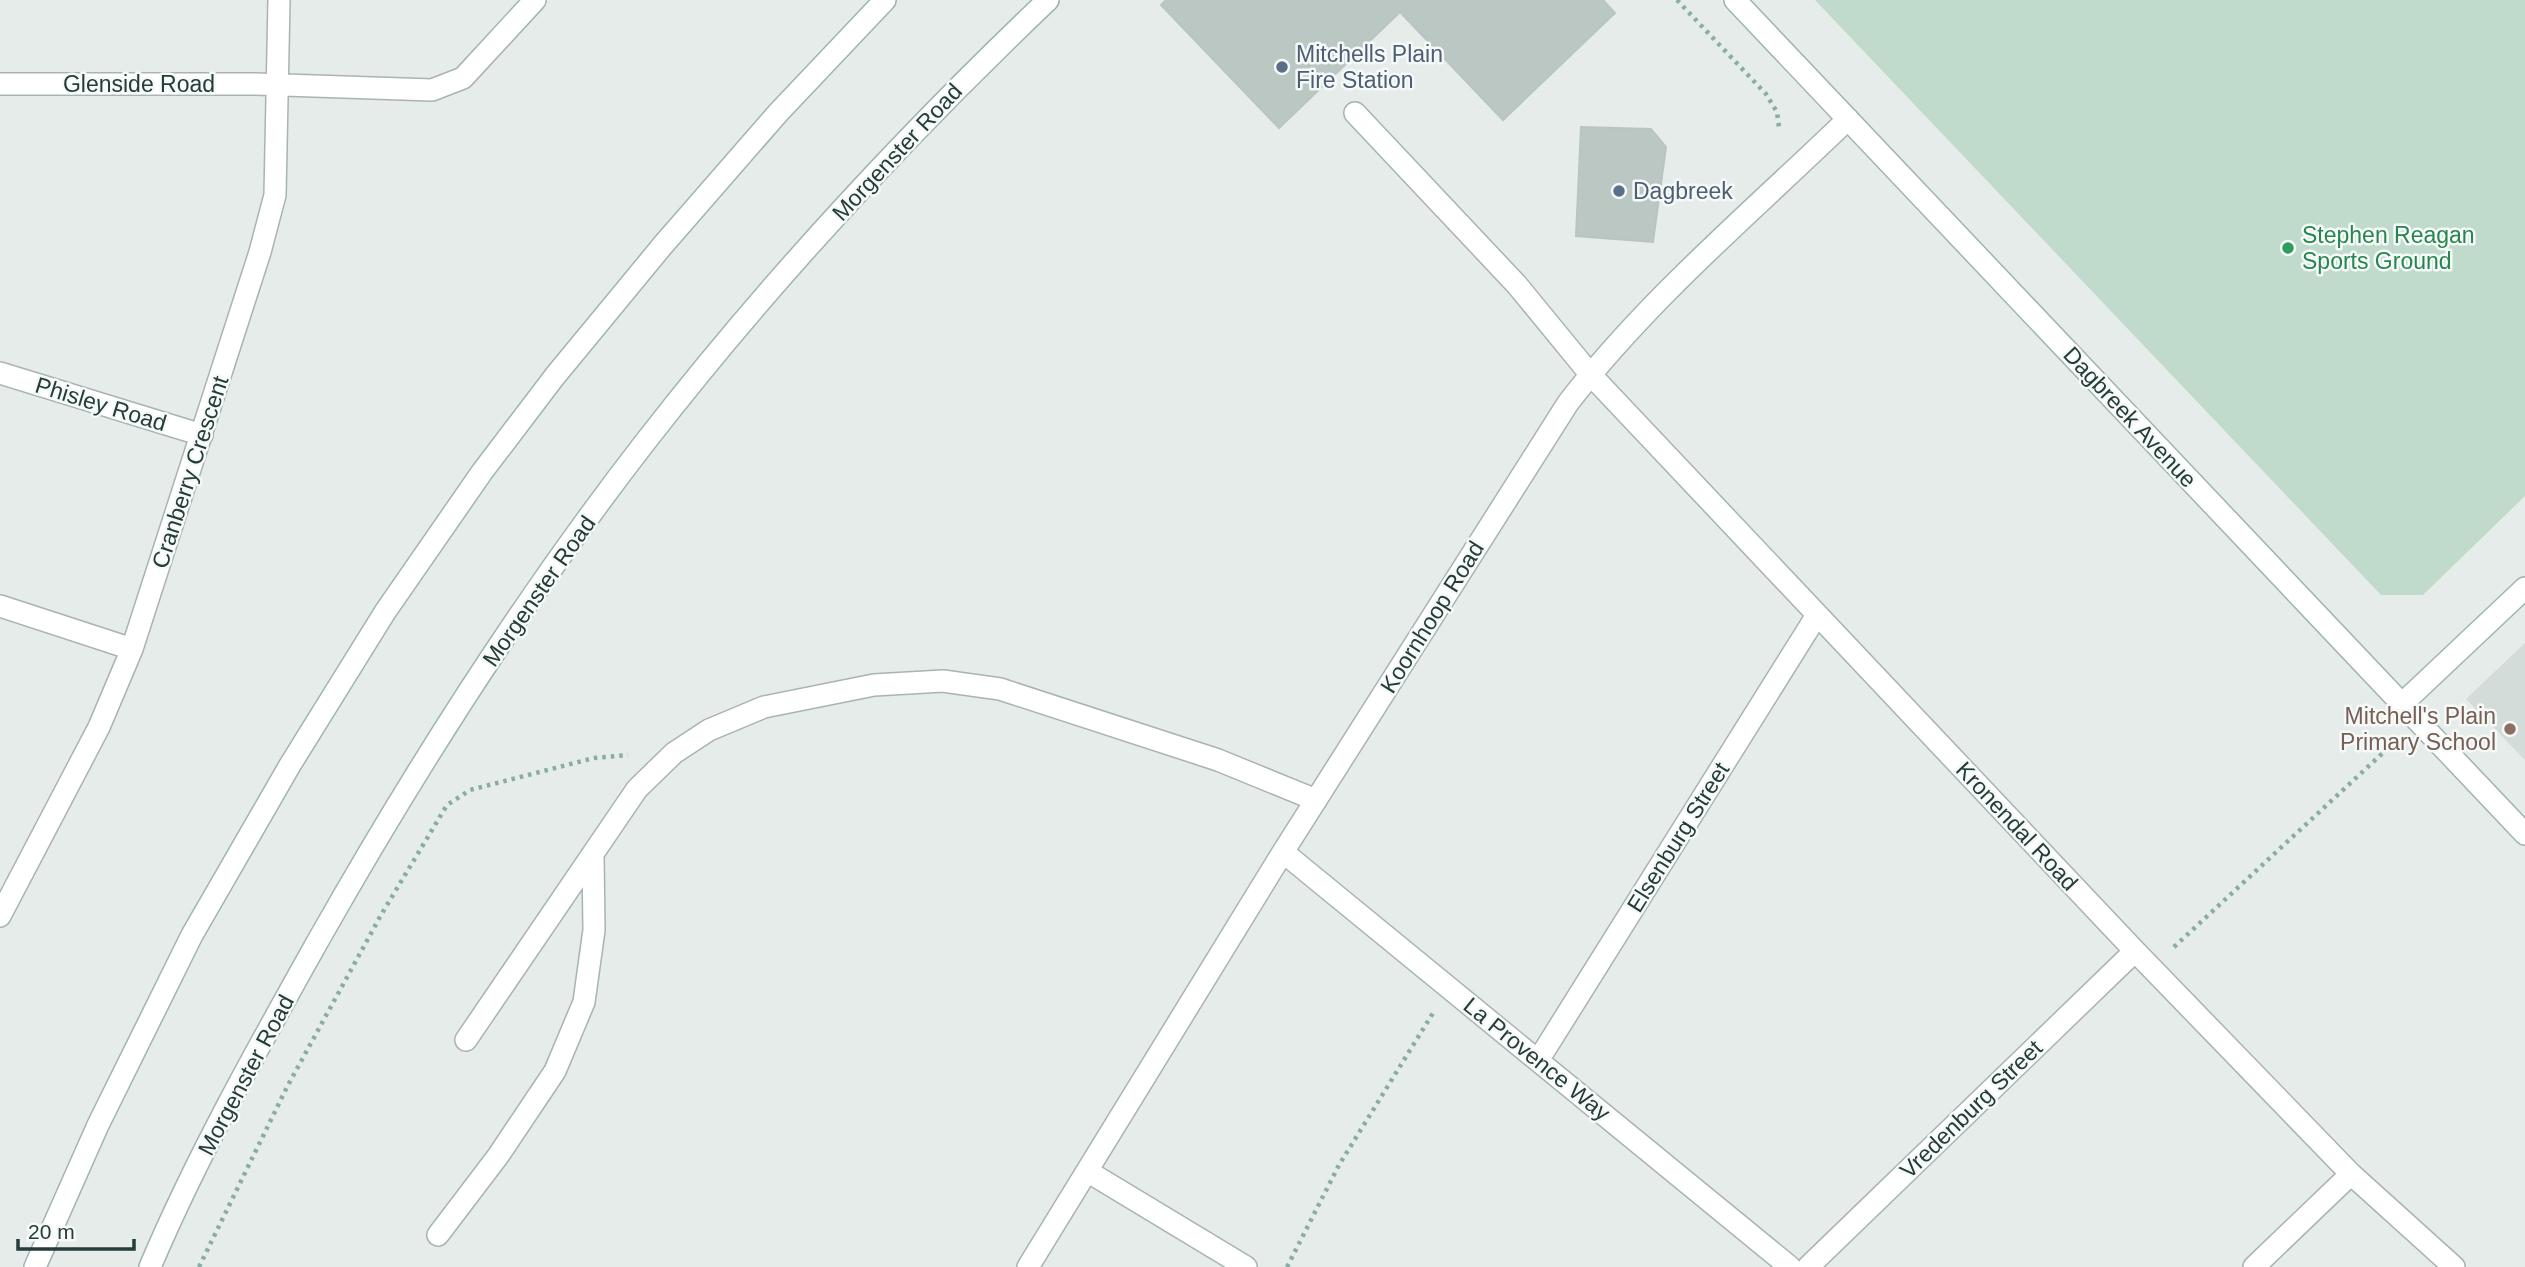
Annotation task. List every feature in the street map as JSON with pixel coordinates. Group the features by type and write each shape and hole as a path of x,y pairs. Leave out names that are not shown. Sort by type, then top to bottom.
{"street":[{"name":"Cranberry Crescent","path":"0,916 99,727 132,649 260,252 275,195 279,0"},
{"name":"Glenside Road","path":"0,84 432,90 463,78 535,0"},
{"path":"35,1267 98,1125 192,935 290,765 385,612 482,472 555,376 663,245 778,113 885,0"},
{"name":"Morgenster Road","path":"150,1267 216,1130 288,994 354,878 422,763 542,583 646,441 743,322 869,181 980,65 1048,0"},
{"name":"Dagbreek Avenue","path":"1735,0 2525,834"},
{"name":"Kronendal Road","path":"1355,113 1517,285 1590,374 2135,951 2351,1174 2454,1267"},
{"name":"Koornhoop Road","path":"1028,1267 1283,852 1546,436 1590,374 1642,317 1848,119"},
{"name":"Phisley Road","path":"0,373 202,435"},
{"path":"2402,704 2525,588"},
{"path":"0,606 132,649"},
{"name":"Elsenburg Street","path":"1538,1059 1817,615"},
{"path":"466,1040 637,789 674,752 709,730 764,707 874,685 943,681 1000,689 1218,760 1316,800"},
{"name":"La Provence Way","path":"1283,852 1790,1267"},
{"path":"438,1235 498,1156 555,1071 584,1002 594,930 593,856"},
{"name":"Vredenburg Street","path":"1808,1267 2135,951"},
{"path":"1087,1171 1246,1267"},
{"path":"2254,1267 2351,1174"}],"path":[{"path":"1677,0 1766,94 1777,112 1779,127"},
{"path":"2168,953 2386,750"},
{"path":"199,1267 287,1087 381,915 447,805 470,790 594,758 629,755 663,764"},
{"path":"1287,1267 1339,1165 1449,987"}],"shaded area":[{"name":"Mitchell's Plain Primary School","path":"2525,643 2525,760 2466,699"}],"green space":[{"name":"Stephen Reagan Sports Ground","path":"1815,0 2525,0 2525,496 2423,595 2381,595"}],"building":[{"name":"Mitchells Plain Fire Station","path":"1166,0 1603,0 1615,13 1503,120 1400,12 1279,128 1161,5"},
{"name":"Dagbreek","path":"1581,127 1651,129 1666,147 1653,242 1576,236"}],"place":[{"name":"Mitchells Plain Fire Station","path":"1282,67"},
{"name":"Dagbreek","path":"1619,191"},
{"name":"Stephen Reagan Sports Ground","path":"2288,248"},
{"name":"Mitchell's Plain Primary School","path":"2510,729"}]}
